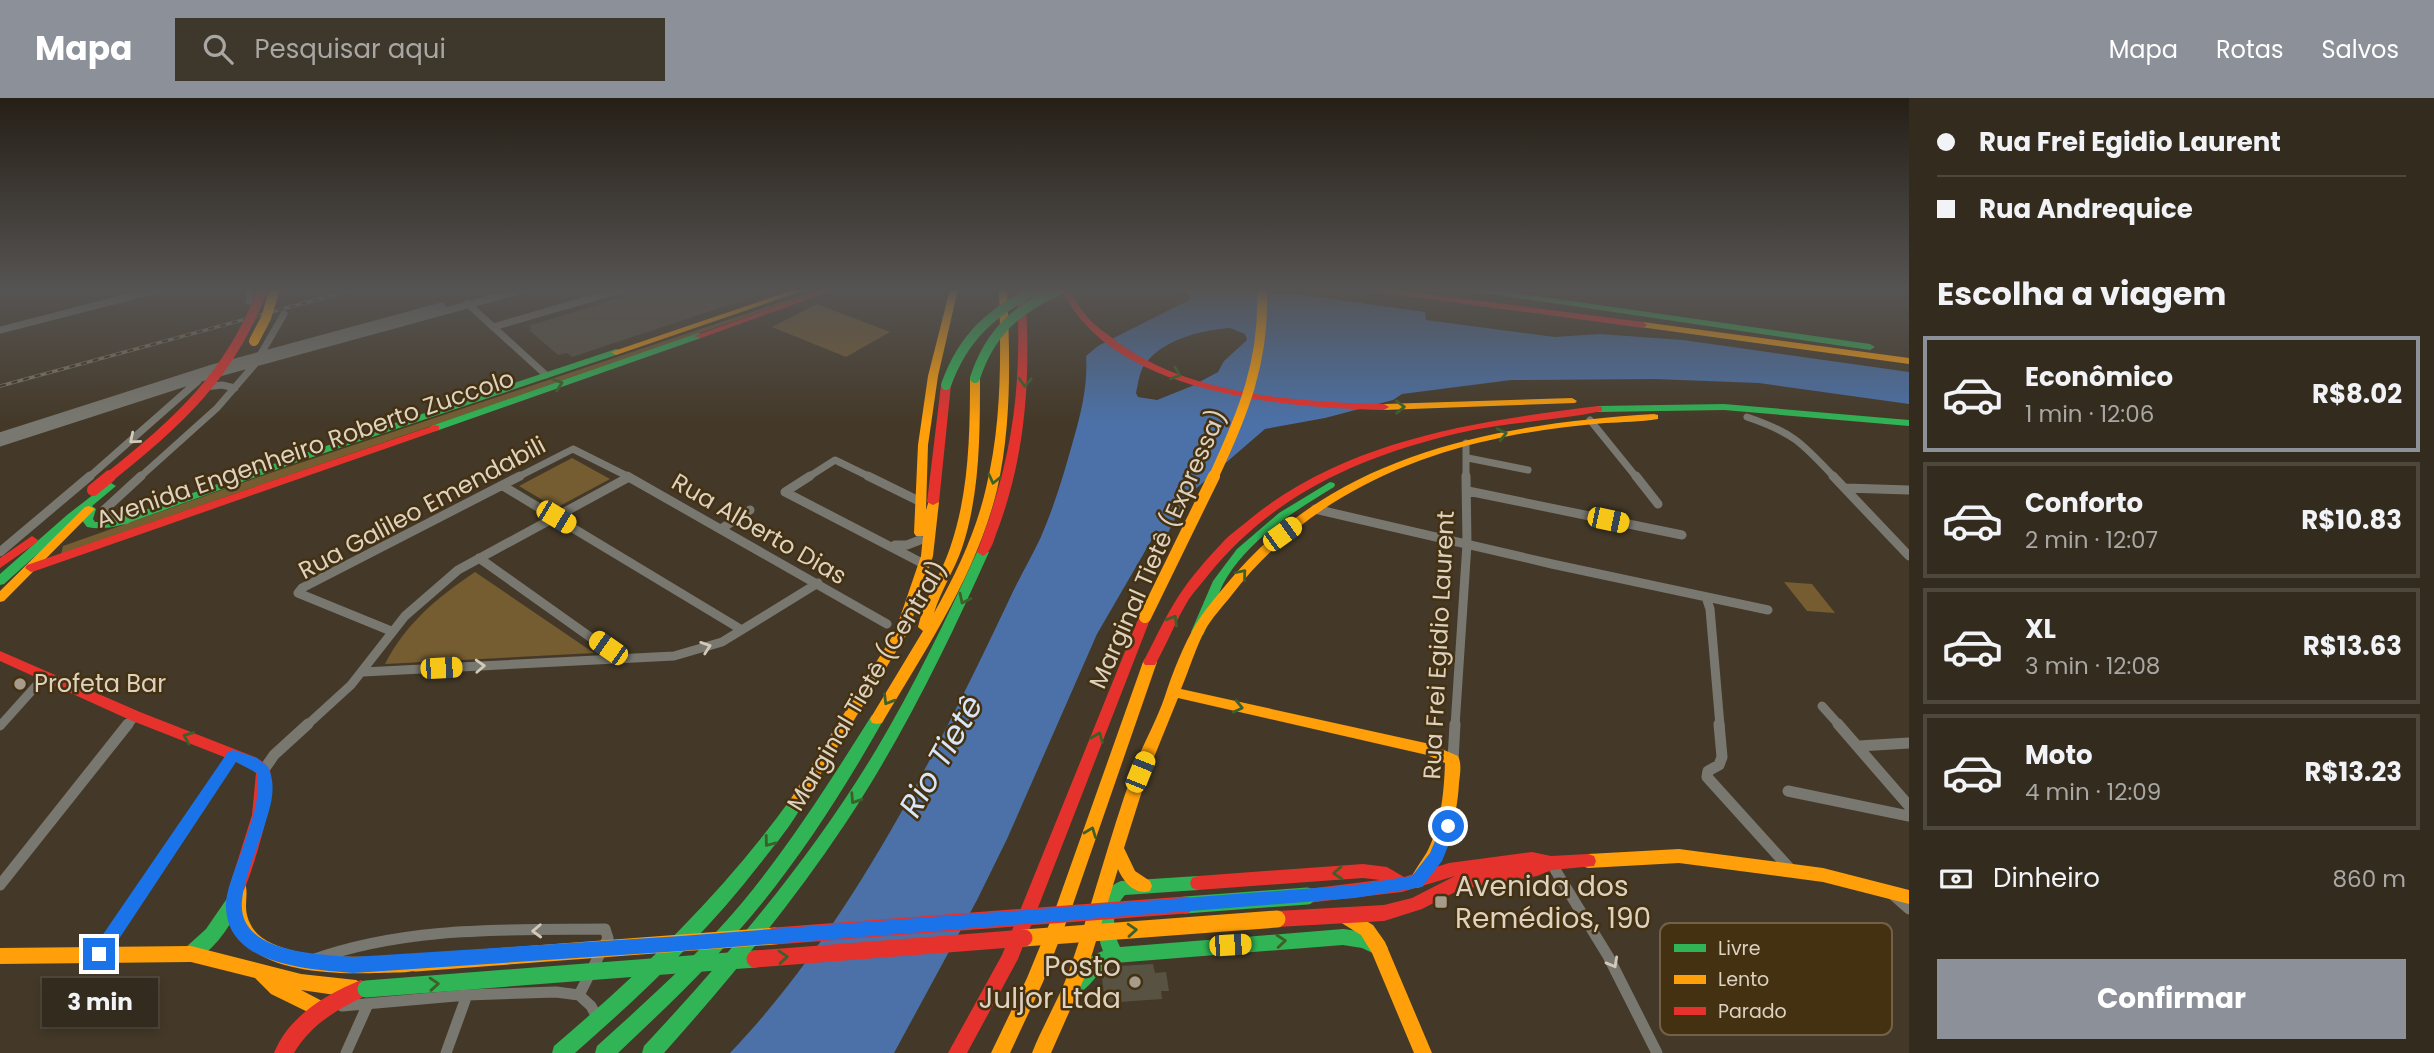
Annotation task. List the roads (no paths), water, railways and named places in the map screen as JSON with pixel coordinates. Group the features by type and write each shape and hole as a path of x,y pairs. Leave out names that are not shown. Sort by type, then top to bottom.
{"main road":[{"path":"0,581 157,438 207,387 246,334"},
{"path":"0,564 103,489 181,427 228,379 258,334"},
{"name":"Avenida Engenheiro Roberto Zuccolo","path":"31,568 303,472 486,402 546,375 671,334"},
{"name":"Avenida Engenheiro Roberto Zuccolo","path":"89,509 87,519 91,525 104,526 127,520 295,460 704,334"},
{"path":"921,566 923,445 930,396 944,334"},
{"path":"561,1053 703,921 770,842 809,785 901,632 928,550 946,385 954,356 970,334"},
{"path":"923,642 925,621 955,551 966,506 974,444 975,378 984,345 993,334"},
{"path":"995,334 995,349 1002,355"},
{"name":"Marginal Tietê (Central)","path":"604,1053 673,988 764,887 850,763 957,582 990,493 1000,433 1002,334"},
{"path":"651,1053 728,970 828,841 878,763 974,578 1000,507 1020,427 1026,368 1024,334"},
{"path":"1098,334 1148,364 1227,390 1296,402 1383,407 1645,398 1709,399 1858,412 1909,422"},
{"name":"Marginal Tietê (Expressa)","path":"957,1053 994,990 1035,899 1145,617 1245,410 1256,377 1265,334"},
{"path":"1704,334 1909,361"},
{"path":"1759,334 1909,354"},
{"path":"1794,334 1895,352"},
{"path":"637,345 651,347 651,352"},
{"path":"1000,1053 1042,963 1160,642 1199,576 1237,533 1273,503 1369,457 1417,442 1473,426 1602,407 1730,406 1909,422"},
{"path":"1200,628 1256,558 1315,509 1385,471 1466,443 1521,430 1590,420 1670,416 1825,423 1909,433"},
{"path":"1041,1053 1070,993 1140,772 1200,628 1206,604 1223,573 1262,532 1312,495 1417,442"},
{"path":"295,460 312,462 303,472"},
{"path":"0,598 89,509 103,489"},
{"path":"0,656 135,716 252,762 264,771 266,796 262,818 234,902 212,935 191,954"},
{"path":"1172,692 1430,750 1453,760"},
{"name":"Rua Frei Egidio Laurent","path":"1416,882 1437,857 1448,826 1453,760"},
{"path":"1116,848 1129,878 1144,886"},
{"path":"234,902 238,924 244,936 270,951 307,962 353,965 415,963 1307,896 1402,885 1449,870 1532,859 1551,863 1679,856 1792,871 1909,897"},
{"path":"0,956 191,954 300,982 364,989 1346,916 1401,909 1456,883 1537,869 1551,863"},
{"path":"1115,955 1110,950 1106,937 1111,898 1121,888 1363,872 1387,874 1402,885"},
{"path":"1346,916 1367,930 1379,948 1423,1053"},
{"path":"1070,993 1098,961 1115,955 1343,937 1365,940 1379,948"},
{"path":"261,972 277,988 318,1008"},
{"path":"283,1053 296,1032 318,1008 364,989"}],"street":[{"path":"127,520 110,519 104,514 104,510 196,428 255,364 273,334"},
{"path":"0,436 209,369 344,334"},
{"path":"0,443 201,378 359,334"},
{"path":"500,334 546,375"},
{"path":"0,552 186,394 209,369"},
{"path":"186,394 215,386 234,388"},
{"path":"1747,418 1776,427 1798,439 1909,556"},
{"path":"1590,420 1658,504"},
{"name":"Rua Frei Egidio Laurent","path":"1453,760 1467,544 1466,443"},
{"name":"Rua Galileo Emendabili","path":"391,632 298,593 302,588 573,449 611,468"},
{"path":"1468,458 1528,470"},
{"path":"921,502 833,460 785,492 889,544 921,566"},
{"name":"Rua Alberto Dias","path":"611,468 887,624"},
{"path":"264,771 274,755 363,672 391,632 442,582 479,558 629,477"},
{"path":"897,489 922,480"},
{"path":"503,486 742,630"},
{"path":"1845,488 1909,490"},
{"path":"1468,491 1682,536"},
{"path":"1315,509 1768,610"},
{"path":"721,529 750,510"},
{"path":"889,544 907,545 920,540"},
{"path":"479,558 621,659"},
{"path":"363,672 621,659 691,652 722,642 818,583"},
{"path":"1706,597 1710,608 1722,757 1719,765 1708,771 1707,777 1792,871"},
{"path":"0,726 44,677"},
{"path":"1822,706 1909,806"},
{"path":"0,885 135,716"},
{"path":"1859,746 1909,743"},
{"path":"99,954 233,755"},
{"path":"252,762 274,755"},
{"path":"1788,791 1909,816"},
{"path":"1551,863 1609,955 1657,1053"},
{"path":"1889,891 1909,909"},
{"path":"307,962 339,949 399,937 608,930 608,938 579,995"},
{"path":"318,1008 467,995 556,992 579,995 591,1006 598,1021"},
{"path":"446,1053 467,995"},
{"path":"346,1053 369,1004"}],"water":[{"name":"Rio Tietê","path":"1123,334 1196,334 1170,343 1143,367 1136,393 1138,397 1157,400 1218,372 1224,361 1247,340 1244,334 1529,334 1555,337 1600,334 1683,340 1909,372 1909,404 1759,383 1655,379 1511,380 1402,394 1393,400 1325,418 1265,429 1185,498 1168,533 1155,534 1097,634 1007,839 894,1053 730,1053 773,1005 813,952 851,896 920,779 1040,539 1080,415 1086,356 1098,346"}],"railway":[{"path":"0,386 192,334"}],"place":[{"name":"Profeta Bar","path":"20,684"},
{"name":"Avenida dos Remédios, 190","path":"1441,902"},
{"name":"Posto Juljor Ltda","path":"1135,982"}]}
